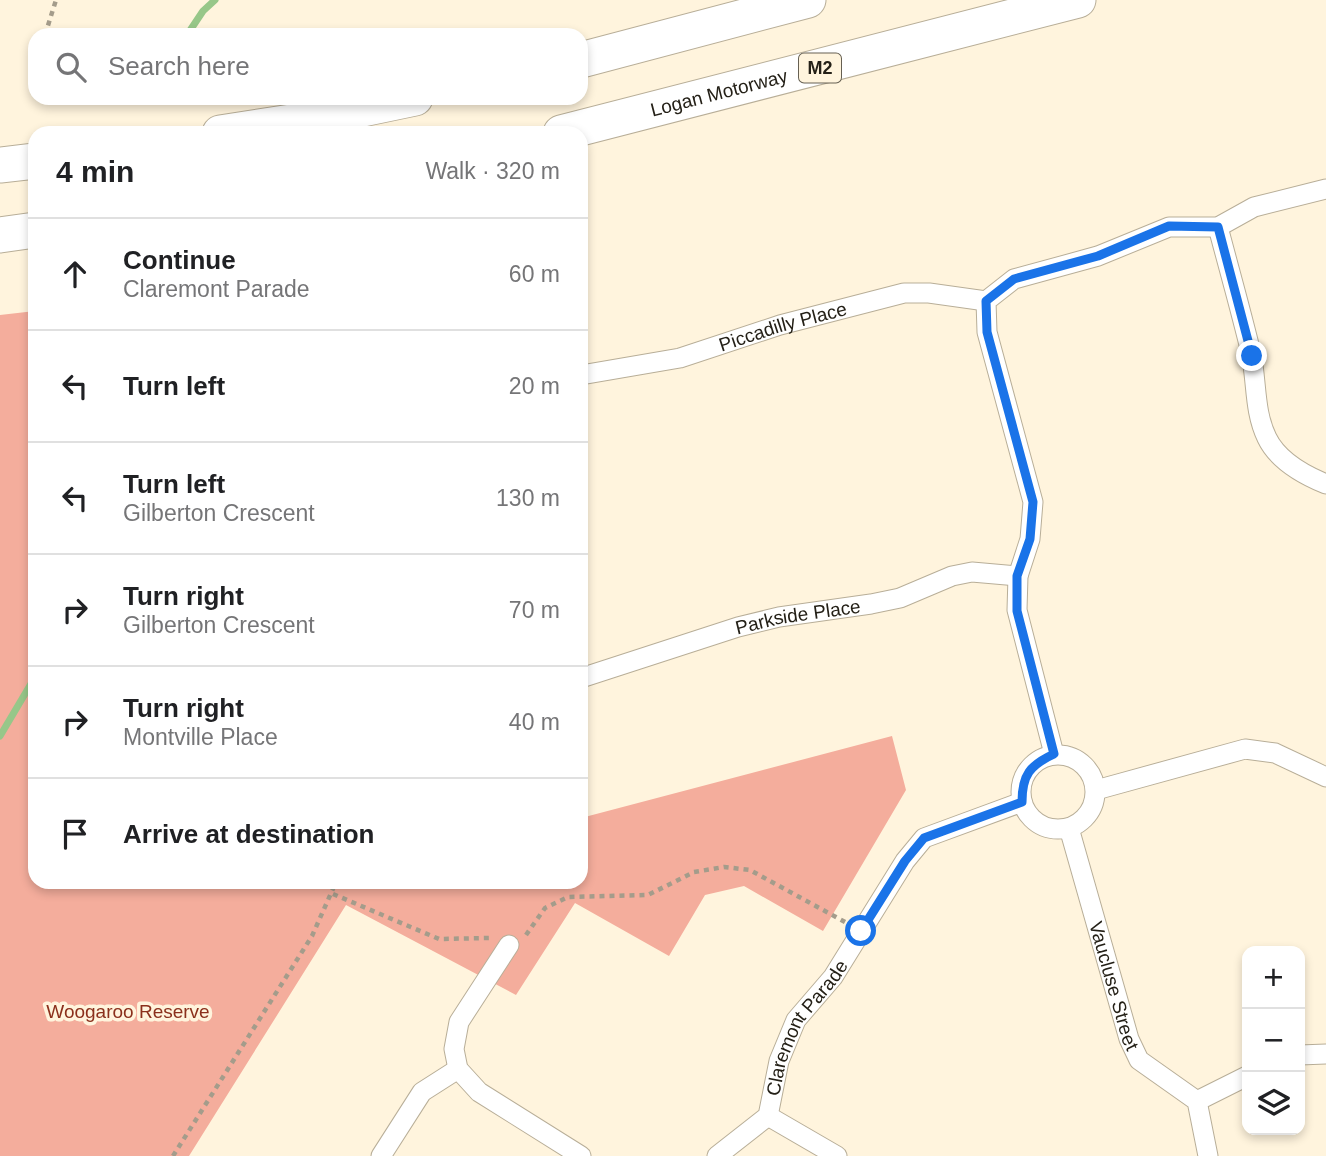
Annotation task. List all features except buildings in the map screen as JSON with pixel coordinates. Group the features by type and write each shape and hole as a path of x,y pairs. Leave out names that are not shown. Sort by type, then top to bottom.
{"highway":[{"path":"588,58 808,0"},
{"name":"Logan Motorway","path":"588,126 1079,0"},
{"path":"266,126 381,105"},
{"path":"0,165 28,162"},
{"path":"0,234 28,231"}],"street":[{"path":"1054,754 1017,611 1017,576 1030,539 1033,502 987,332 986,301 1014,279 1098,256 1169,226 1218,227 1254,207 1326,189"},
{"path":"1218,227 1252,356 1258,412 1268,440 1287,462 1307,476 1326,484"},
{"name":"Piccadilly Place","path":"588,373 680,358 780,325 904,293 929,293 986,301"},
{"name":"Parkside Place","path":"588,676 738,626 779,617 872,604 900,597 952,576 972,572 1017,576"},
{"path":"1096,790 1245,749 1275,753 1326,777"},
{"path":"1054,754 1070,756 1083,763 1093,775 1096,790 1088,813 1069,828 1054,829 1040,825 1029,815 1022,802 1022,780 1034,763 1054,754"},
{"name":"Claremont Parade","path":"717,1156 768,1116 779,1060 796,1020 833,977 905,861 924,838 1022,802"},
{"name":"Vaucluse Street","path":"1069,828 1129,1039 1139,1059 1197,1101"},
{"path":"509,945 459,1022 454,1048 458,1069 479,1092 581,1156"},
{"path":"1305,1055 1326,1054"},
{"path":"381,1156 422,1092 458,1069"},
{"path":"1208,1156 1197,1101 1242,1078"},
{"path":"768,1116 837,1156"}],"path":[{"path":"46,28 56,0"},
{"path":"333,894 439,939 486,937 509,945 526,935 545,908 568,897 648,895 694,872 724,867 750,870 861,931"},
{"path":"173,1156 312,936 334,889"}],"green space":[{"name":"Woogaroo Reserve","path":"28,312 28,889 588,889 588,816 892,736 906,790 823,931 744,886 705,895 669,956 575,903 516,995 346,905 189,1156 0,1156 0,315"}],"waterway":[{"path":"192,28 203,11 215,0"},
{"path":"0,736 28,689"}],"route":[{"path":"861,931 905,861 924,838 1022,802 1022,780 1034,763 1054,754 1017,611 1017,576 1030,539 1033,502 987,332 986,301 1014,279 1098,256 1169,226 1218,227 1252,356"}]}
